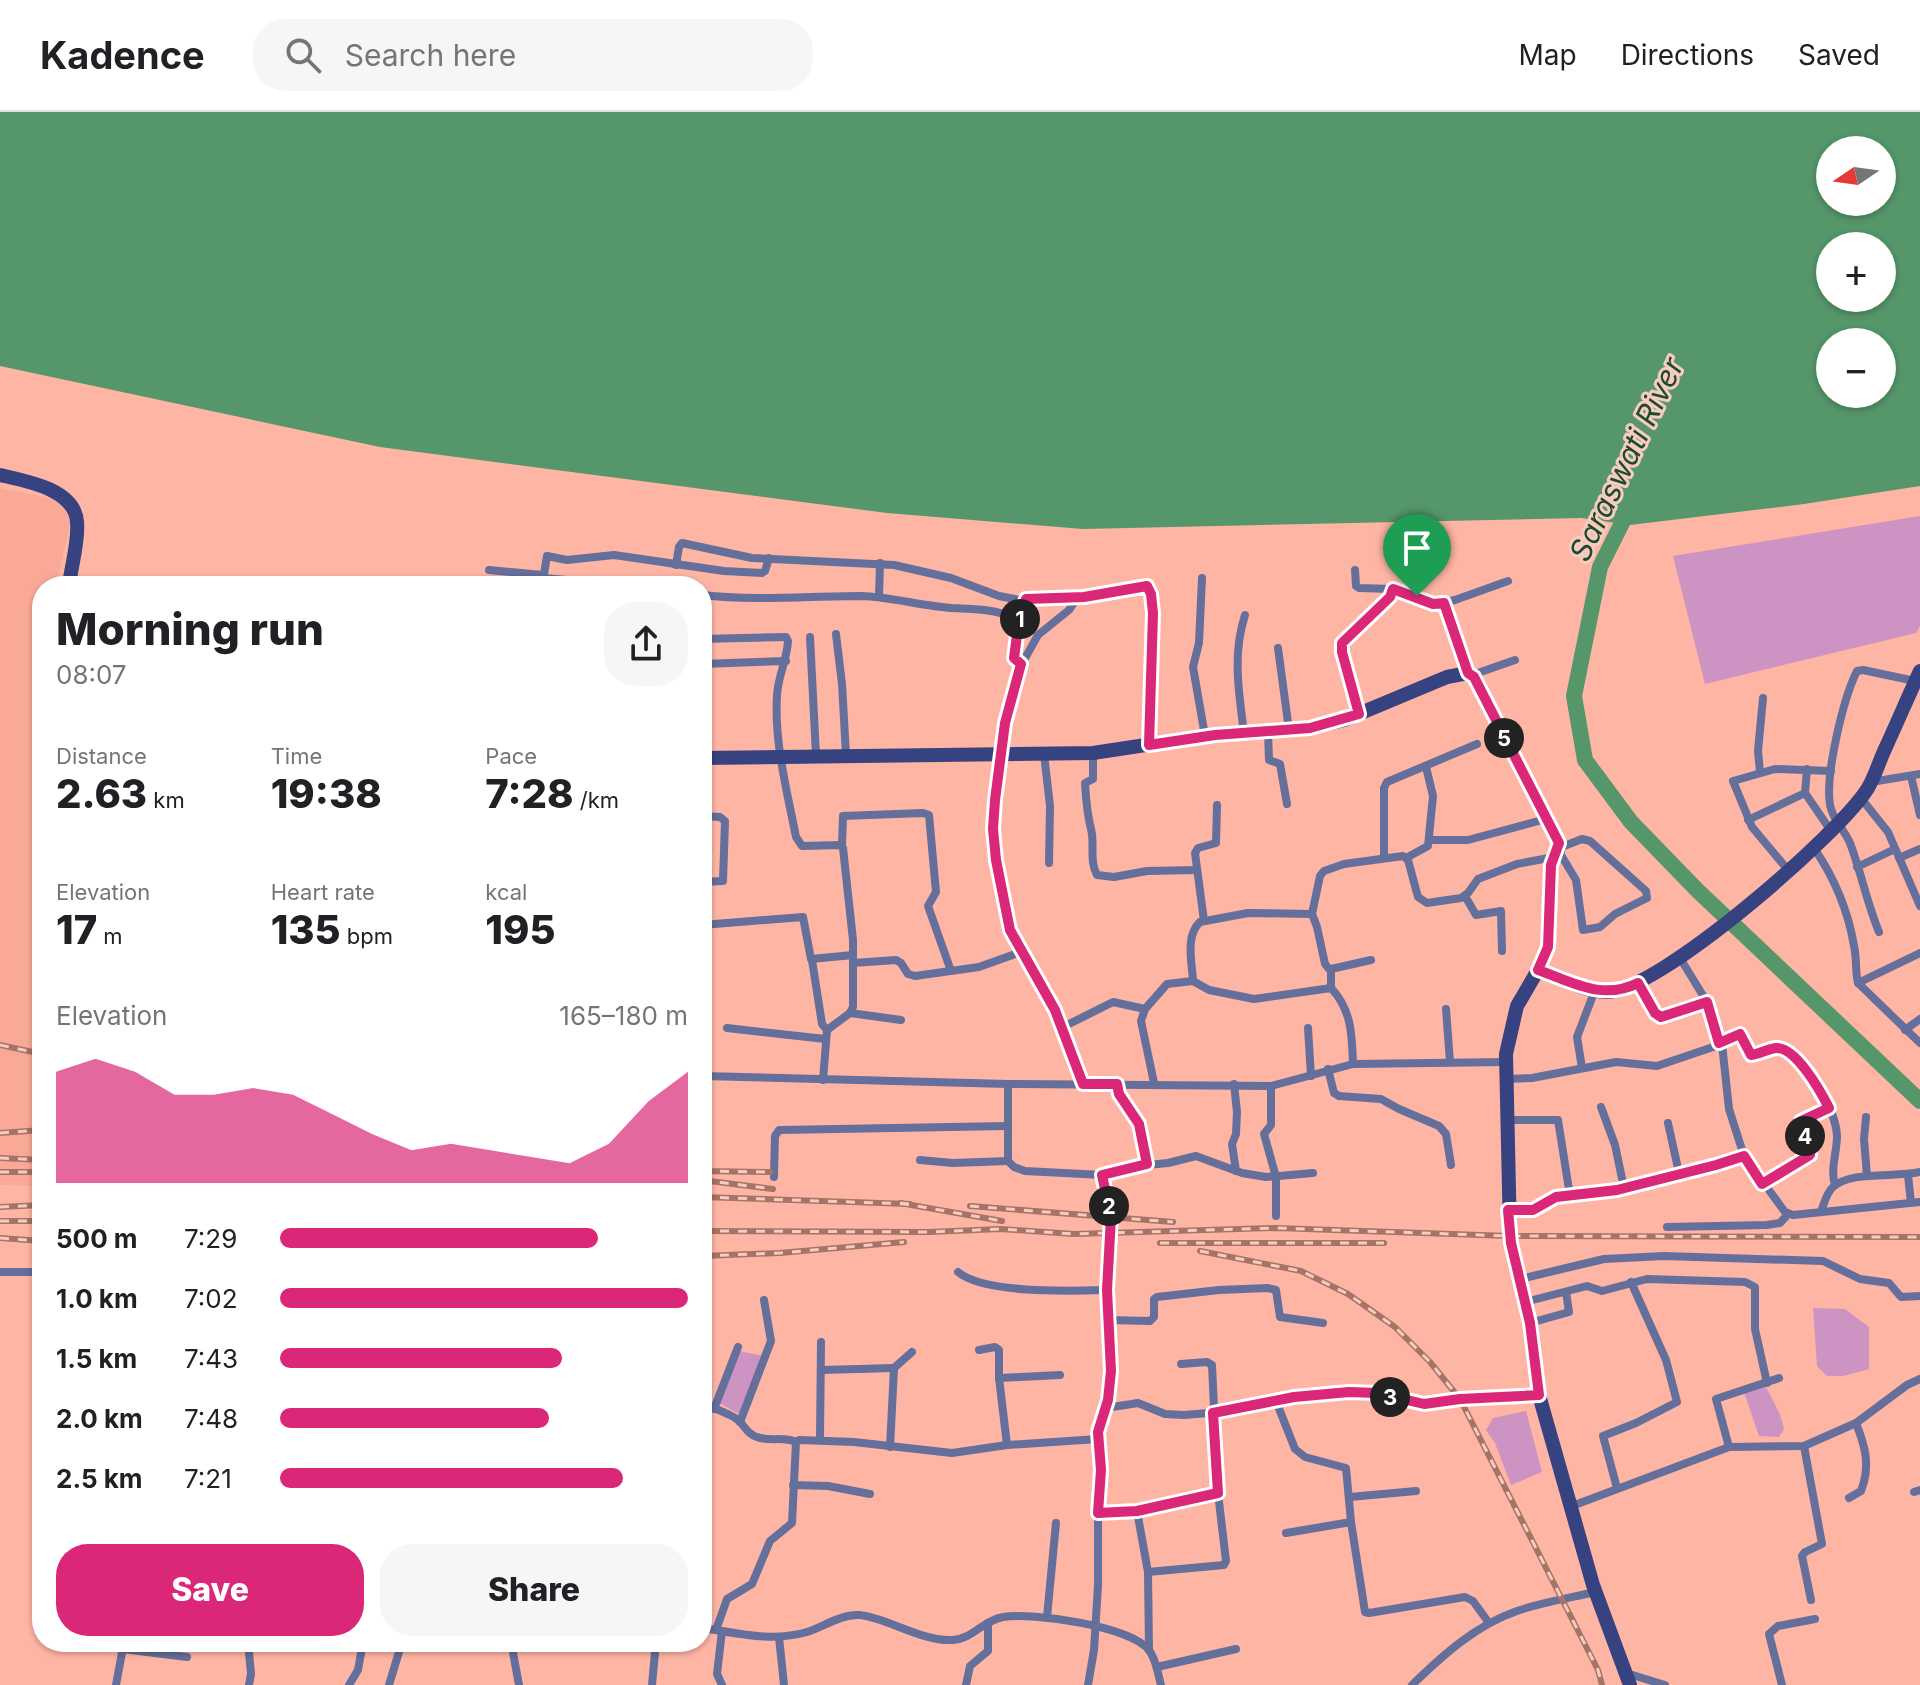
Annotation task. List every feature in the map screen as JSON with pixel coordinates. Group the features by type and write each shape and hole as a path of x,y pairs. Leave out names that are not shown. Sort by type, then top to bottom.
{"main road":[{"path":"0,475 51,491 67,500 74,510 78,523 70,576"},
{"path":"712,758 1093,753 1205,736 1310,728 1359,714 1447,677 1470,674 1546,819 1557,852 1551,865 1548,947 1517,1006 1507,1062 1508,1210 1511,1243 1530,1323 1539,1395 1595,1592 1628,1679"},
{"path":"1538,970 1607,992 1638,983 1680,958 1763,892 1834,828 1870,782 1918,676"}],"street":[{"path":"676,565 682,543 741,556 880,563 938,575 999,596 1025,601"},
{"path":"544,576 547,556 567,560 614,555 676,565 762,573 769,558"},
{"path":"879,597 880,563"},
{"path":"489,570 521,576"},
{"path":"1355,570 1357,587 1393,589 1433,604 1508,581"},
{"path":"1202,578 1194,677 1205,736"},
{"path":"1021,664 1014,658 1019,620 1029,597 1077,598 1147,586 1153,613 1149,745"},
{"path":"1359,714 1342,643 1390,597 1393,589"},
{"path":"712,596 760,599 879,597 951,608 974,607 1019,620"},
{"path":"1077,598 1069,610 1038,635 1021,664 1005,723 993,842 1010,930 1055,1010 1083,1084"},
{"path":"1444,603 1470,674 1515,660"},
{"path":"1244,733 1237,648 1245,615"},
{"path":"836,634 846,755"},
{"path":"712,639 786,637 786,661 776,698 780,756 797,841 806,847 842,846"},
{"path":"810,637 816,755"},
{"path":"1278,648 1289,730"},
{"path":"712,664 786,661"},
{"path":"1834,828 1829,802 1831,771 1844,710 1857,671 1918,676"},
{"path":"1760,772 1758,751 1763,698"},
{"path":"1268,732 1269,760 1280,764 1287,804"},
{"path":"1384,858 1384,788 1387,782 1477,744"},
{"path":"1093,753 1093,780 1085,783 1093,866 1097,875 1114,877 1147,871 1197,870"},
{"path":"1044,754 1050,806 1049,863"},
{"path":"1353,1064 1348,1015 1331,988 1330,970 1325,964 1312,914 1318,879 1324,871 1344,864 1406,858 1426,848 1433,796 1426,767"},
{"path":"1788,870 1748,820 1733,781 1760,772 1789,768 1831,771"},
{"path":"1807,769 1805,793 1834,828 1849,840 1879,932"},
{"path":"1870,782 1916,775 1920,815"},
{"path":"1748,820 1805,793"},
{"path":"1860,797 1882,822 1920,906"},
{"path":"1204,921 1195,850 1214,845 1218,840 1217,805"},
{"path":"727,1028 826,1034 850,1013 853,1007 853,959 848,881 842,846 843,816 929,815 936,892 928,906 951,971"},
{"path":"712,817 725,821 723,881 712,882"},
{"path":"1429,840 1468,840 1546,819"},
{"path":"1406,858 1421,900 1427,903 1465,896 1478,879 1557,852 1582,839 1590,841 1646,891 1647,898 1615,914 1600,927 1585,931 1582,928 1576,880 1557,852"},
{"path":"1814,848 1828,869 1844,905 1855,950 1858,983 1920,1043"},
{"path":"1857,867 1897,853 1920,849"},
{"path":"1465,896 1476,915 1501,911 1502,951"},
{"path":"1193,981 1191,953 1193,932 1198,923 1248,913 1312,914"},
{"path":"712,924 805,917 826,1034 823,1080"},
{"path":"812,960 896,960 908,974 915,976 992,964 1021,952"},
{"path":"1858,983 1920,953"},
{"path":"1680,958 1707,1002 1720,1044 1729,1109 1744,1156 1762,1184 1788,1214"},
{"path":"1330,970 1371,960"},
{"path":"1154,1083 1140,1028 1145,1009 1167,984 1193,981 1209,990 1246,998 1331,988"},
{"path":"1638,983 1655,1013 1661,1017 1707,1002"},
{"path":"1582,1068 1577,1037 1595,990"},
{"path":"1061,1028 1113,1002 1145,1009"},
{"path":"1446,1009 1450,1062"},
{"path":"850,1013 901,1020"},
{"path":"1905,1030 1920,1019"},
{"path":"1308,1028 1311,1076"},
{"path":"1507,1079 1532,1078 1624,1061 1657,1066 1740,1034 1751,1055 1775,1048 1783,1049 1811,1075 1829,1108 1837,1136 1835,1185"},
{"path":"712,1076 1008,1084 1271,1086 1353,1064 1507,1062"},
{"path":"1328,1069 1334,1093 1339,1096 1381,1099 1439,1126 1446,1134 1451,1165"},
{"path":"1008,1084 1008,1161 1025,1171 1102,1175 1196,1156 1236,1171 1276,1177 1313,1173"},
{"path":"1117,1084 1119,1094 1139,1124 1147,1164"},
{"path":"1234,1084 1237,1112 1236,1134 1232,1144 1236,1171"},
{"path":"1271,1086 1271,1125 1264,1134 1276,1177 1276,1216"},
{"path":"1601,1107 1617,1152 1624,1188"},
{"path":"1762,1184 1810,1155 1801,1121 1829,1108"},
{"path":"1866,1117 1867,1176"},
{"path":"1507,1120 1558,1120 1570,1196"},
{"path":"1668,1123 1679,1173"},
{"path":"774,1177 775,1136 779,1130 1008,1126"},
{"path":"1508,1210 1533,1210 1553,1198 1624,1188 1744,1156"},
{"path":"920,1160 967,1163 1008,1161"},
{"path":"1821,1212 1835,1185 1867,1176 1920,1172"},
{"path":"1088,1685 1096,1626 1101,1470 1098,1439 1111,1371 1107,1290 1111,1217 1102,1175"},
{"path":"1667,1227 1767,1225 1780,1223 1788,1214 1915,1202 1908,1175"},
{"path":"1520,1279 1589,1262 1633,1257 1823,1261 1860,1279 1889,1283 1901,1297 1920,1296"},
{"path":"0,1272 32,1272"},
{"path":"958,1272 977,1283 1000,1286 1054,1291 1107,1290"},
{"path":"1525,1302 1587,1286 1602,1291 1631,1282 1677,1278 1751,1284 1756,1293 1755,1329 1767,1383"},
{"path":"1617,1488 1604,1434 1636,1423 1677,1402 1662,1350 1631,1282"},
{"path":"1108,1320 1150,1321 1154,1317 1157,1297 1268,1288 1276,1290 1280,1317 1323,1323"},
{"path":"1530,1323 1569,1312 1566,1292"},
{"path":"740,1422 771,1341 764,1300"},
{"path":"820,1440 821,1342"},
{"path":"738,1347 714,1409 740,1422 745,1430 759,1438 786,1438 796,1442 803,1439 820,1440 952,1453 1007,1445 1098,1439"},
{"path":"979,1350 998,1349 1007,1445"},
{"path":"822,1370 894,1368 912,1352"},
{"path":"1148,1572 1224,1565 1226,1561 1218,1493 1211,1363 1181,1364"},
{"path":"890,1447 894,1368"},
{"path":"999,1378 1060,1375"},
{"path":"1729,1447 1716,1399 1779,1378"},
{"path":"1572,1506 1729,1447 1804,1446 1856,1423 1907,1385 1920,1379"},
{"path":"1106,1408 1131,1402 1172,1415 1213,1413 1349,1392 1377,1393 1424,1404 1539,1395"},
{"path":"1276,1401 1295,1449 1305,1457 1346,1468 1365,1612 1465,1597 1473,1601 1489,1623"},
{"path":"1849,1498 1861,1491 1866,1473 1866,1455 1856,1423"},
{"path":"722,1685 717,1674 719,1630 727,1599 752,1584 770,1541 792,1523 796,1442"},
{"path":"1804,1446 1822,1544 1803,1554 1811,1600"},
{"path":"793,1485 828,1486 870,1494"},
{"path":"1350,1497 1416,1491"},
{"path":"1098,1513 1137,1511 1218,1493"},
{"path":"1137,1511 1148,1572 1149,1650 1161,1685"},
{"path":"1286,1533 1351,1522"},
{"path":"1047,1617 1056,1523"},
{"path":"1412,1685 1440,1657 1489,1623 1518,1611 1595,1592"},
{"path":"712,1629 748,1636 779,1637 802,1633 855,1615 943,1640 966,1637 988,1623 1005,1617 1047,1617 1096,1626 1134,1639 1149,1650"},
{"path":"1782,1685 1769,1634 1778,1626 1815,1619"},
{"path":"966,1685 970,1666 989,1649 988,1623"},
{"path":"779,1637 784,1685"},
{"path":"1157,1667 1236,1649"},
{"path":"116,1685 123,1652"},
{"path":"158,1652 187,1657"},
{"path":"249,1652 249,1685"},
{"path":"349,1685 358,1670 361,1652"},
{"path":"389,1685 399,1652"},
{"path":"513,1652 519,1685"},
{"path":"652,1685 655,1652"},
{"path":"1628,1679 1665,1685"}],"shaded area":[{"path":"0,488 63,501 70,524 58,576 32,576 32,1186 0,1185"},
{"path":"1920,516 1920,626 1916,633 1705,684 1673,556"},
{"path":"1813,1308 1845,1309 1869,1327 1869,1369 1843,1376 1827,1376 1817,1366"},
{"path":"734,1350 764,1356 741,1415 717,1402"},
{"path":"1765,1385 1783,1423 1784,1429 1779,1437 1759,1436 1744,1392"},
{"path":"1526,1411 1542,1472 1511,1485 1495,1443 1486,1430 1493,1418"}],"water":[{"path":"0,112 1920,112 1920,486 1630,525 1581,518 1083,529 887,513 380,447 0,366"}],"waterway":[{"name":"Saraswati River","path":"1630,507 1600,567 1574,696 1585,760 1631,822 1698,891 1920,1101"}],"railway":[{"path":"0,1045 32,1052"},
{"path":"0,1133 32,1131"},
{"path":"0,1158 32,1160"},
{"path":"712,1171 770,1172"},
{"path":"0,1172 32,1172"},
{"path":"712,1181 773,1189"},
{"path":"712,1197 910,1204"},
{"path":"900,1203 1002,1221"},
{"path":"0,1207 32,1205"},
{"path":"970,1206 1173,1222"},
{"path":"0,1221 32,1221"},
{"path":"712,1231 929,1232 1001,1229 1074,1234 1276,1228 1510,1236 1920,1237"},
{"path":"0,1238 32,1240"},
{"path":"712,1256 904,1242"},
{"path":"1160,1243 1384,1243"},
{"path":"1200,1251 1301,1271 1348,1294 1395,1327 1430,1362 1460,1399 1598,1670 1602,1685"}],"route":[{"path":"1147,586 1153,613 1149,745 1215,735 1310,728 1359,714 1341,647 1344,639 1392,595 1393,589 1417,596 1433,604 1444,603 1468,673 1474,677 1559,843 1551,865 1548,947 1538,970 1592,990 1607,992 1638,983 1655,1013 1661,1017 1707,1002 1719,1043 1740,1034 1751,1055 1775,1048 1783,1049 1811,1075 1829,1108 1801,1121 1810,1155 1762,1184 1744,1156 1617,1190 1556,1197 1533,1210 1508,1210 1511,1243 1530,1323 1539,1395 1424,1404 1377,1393 1349,1392 1294,1397 1213,1413 1218,1493 1137,1511 1098,1513 1101,1470 1098,1432 1111,1384 1107,1290 1111,1217 1102,1175 1147,1164 1139,1124 1119,1094 1117,1084 1083,1084 1055,1010 1010,930 993,829 1005,723 1021,664 1014,658 1019,620 1029,597 1084,597 1147,586"}]}
